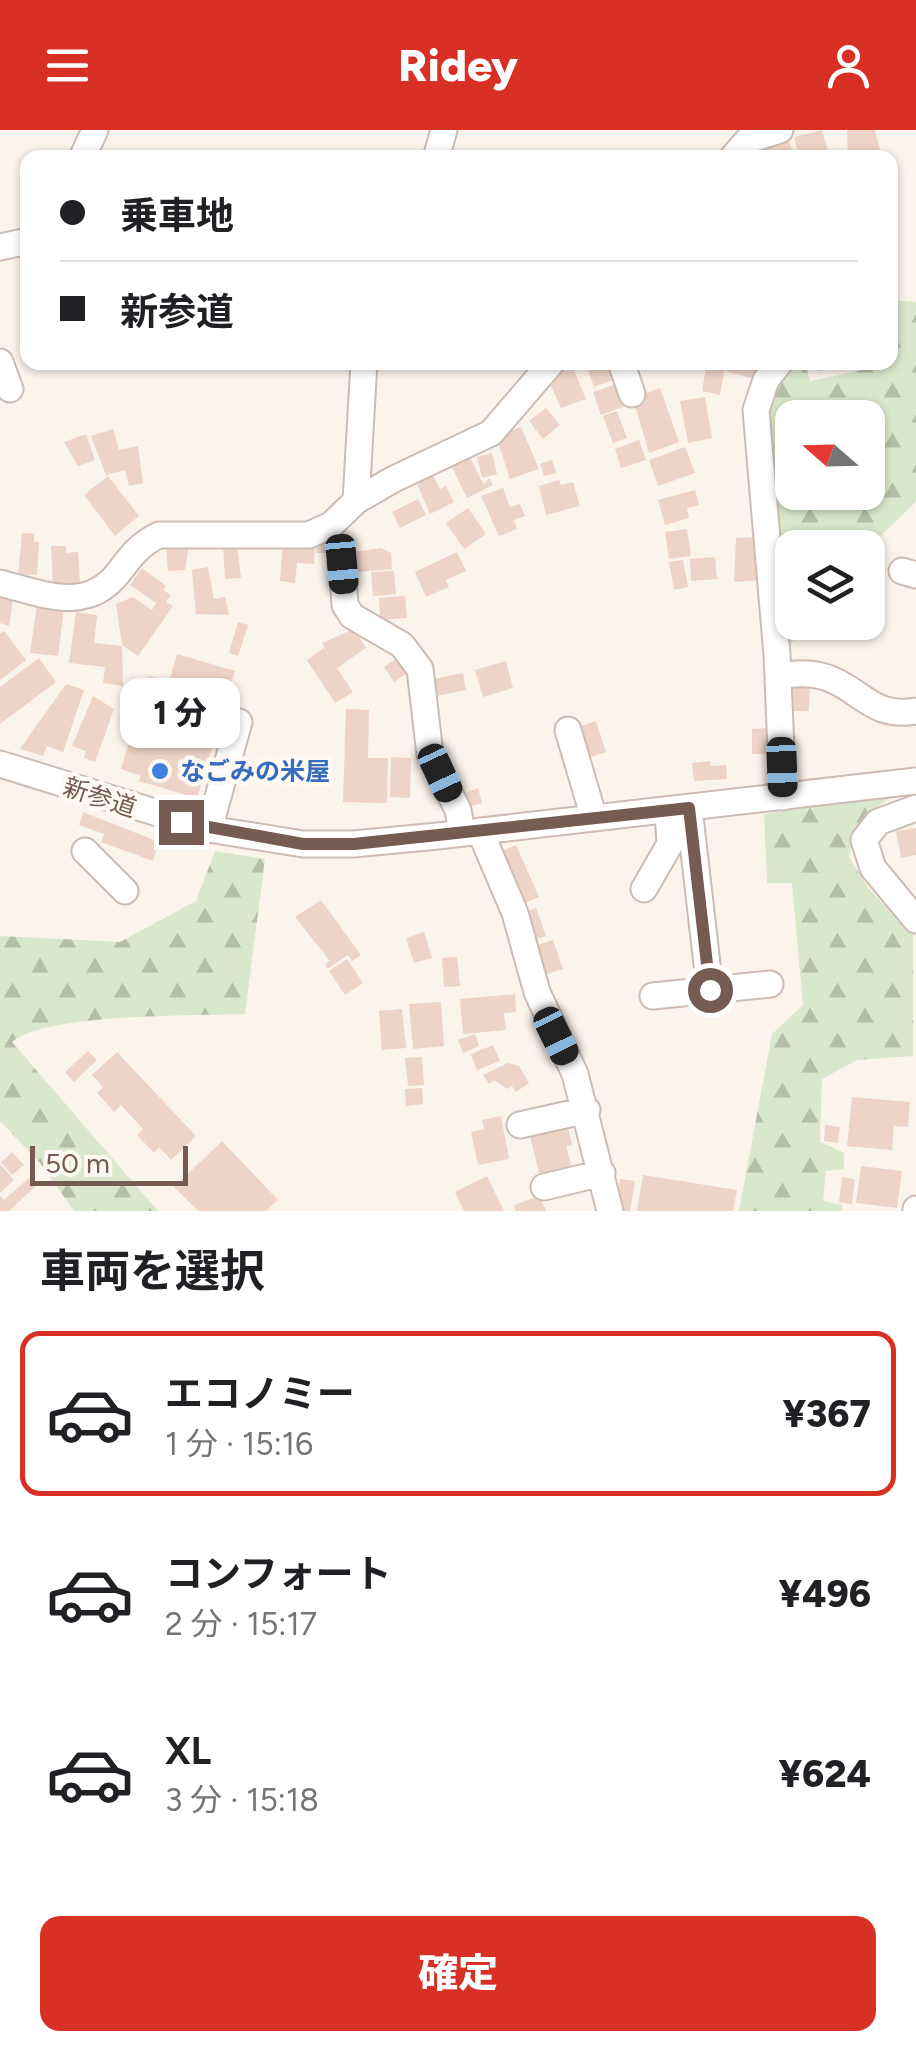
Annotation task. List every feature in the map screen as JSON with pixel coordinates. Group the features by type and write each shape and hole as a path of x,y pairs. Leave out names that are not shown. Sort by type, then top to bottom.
{"street":[{"path":"739,142 780,130"},
{"path":"0,362 10,388"},
{"path":"356,501 364,370"},
{"path":"0,584 80,599 108,587 141,543 159,535 309,535 331,525 356,501 491,432 545,370"},
{"path":"624,370 632,394"},
{"path":"774,370 766,380 756,410 778,676 783,798"},
{"path":"342,564 346,605 352,616 402,646 420,669 430,754 514,913 537,992 587,1110 610,1211"},
{"path":"778,676 816,672 844,682 889,713 916,711"},
{"path":"209,829 239,722"},
{"path":"568,730 594,818"},
{"name":"新参道","path":"0,764 209,829 303,844 354,844 471,832 916,781"},
{"path":"916,808 878,822 864,840 873,868 916,920"},
{"path":"644,888 670,844 679,809"},
{"path":"679,809 710,990"},
{"path":"85,851 124,891"},
{"path":"654,996 770,984"},
{"path":"520,1124 587,1110"},
{"path":"544,1186 602,1173"}],"green space":[{"path":"898,301 916,302 916,502 885,531 777,530 775,510 885,510 885,400 775,400 775,509 765,426 772,387 785,370 807,370 810,381 862,370 898,370"},
{"path":"897,794 864,819 849,857 869,889 913,935 913,1056 857,1060 822,1079 820,1142 844,1153 844,1169 826,1171 823,1201 842,1205 842,1211 739,1211 772,1034 803,1005 792,883 767,883 764,814"},
{"path":"215,851 265,859 245,1014 87,1021 29,1033 12,1042 158,1211 74,1211 40,1163 0,1121 0,936 120,942 196,901"}],"building":[{"path":"822,130 828,150 797,150 794,137"},
{"path":"847,130 875,130 880,150 848,150"},
{"path":"786,135 792,150 757,150 756,147"},
{"path":"574,370 586,399 561,408 547,377"},
{"path":"588,370 616,370 618,378 594,387"},
{"path":"706,370 725,370 720,395 702,391"},
{"path":"726,370 756,370 754,379"},
{"path":"622,382 630,404 601,415 593,392"},
{"path":"660,388 679,442 649,453 633,398"},
{"path":"705,397 712,438 688,443 680,401"},
{"path":"546,408 560,425 543,439 529,421"},
{"path":"617,411 627,438 613,443 603,416"},
{"path":"521,427 539,469 510,479 496,436"},
{"path":"113,429 119,450 138,446 143,483 129,486 125,470 106,475 91,436"},
{"path":"86,434 95,460 78,466 64,442"},
{"path":"639,440 646,460 621,468 615,449"},
{"path":"685,447 695,473 658,486 649,460"},
{"path":"467,452 484,485 489,478 493,485 467,498 449,461"},
{"path":"492,453 497,474 482,478 477,457"},
{"path":"552,460 556,473 544,476 540,464"},
{"path":"430,469 440,489 446,486 454,502 430,514 414,477"},
{"path":"108,476 139,516 115,536 84,495"},
{"path":"559,480 561,485 573,482 580,506 546,515 539,486"},
{"path":"503,488 510,507 520,504 525,516 514,520 517,529 499,536 481,496"},
{"path":"695,490 699,505 687,508 689,518 665,525 658,500"},
{"path":"418,499 426,515 400,528 392,512"},
{"path":"468,508 486,534 464,549 446,523"},
{"path":"687,529 691,556 669,559 665,532"},
{"path":"22,533 34,534 34,542 39,542 37,575 18,574"},
{"path":"318,535 329,536 331,553 316,553"},
{"path":"762,537 763,580 734,582 736,538"},
{"path":"283,541 315,544 314,564 297,563 295,583 280,581"},
{"path":"189,543 185,570 168,571 166,545"},
{"path":"237,544 241,578 225,579 223,545"},
{"path":"51,546 66,546 66,553 78,552 80,585 53,586"},
{"path":"381,548 391,553 392,569 348,573 346,553"},
{"path":"457,552 466,571 446,580 449,587 426,597 415,572"},
{"path":"715,557 717,579 691,581 690,559"},
{"path":"683,560 688,587 674,590 669,562"},
{"path":"208,567 214,599 225,597 229,615 196,614 192,570"},
{"path":"142,568 166,586 163,590 171,595 166,602 173,606 138,656 122,645 116,604 133,597 152,610 156,603 130,585"},
{"path":"394,571 396,594 373,596 371,572"},
{"path":"0,593 13,598 9,626 0,623"},
{"path":"405,596 407,618 380,620 379,598"},
{"path":"37,604 64,608 58,656 30,653"},
{"path":"76,612 97,615 94,643 122,646 123,686 103,683 105,667 69,663"},
{"path":"238,622 248,625 238,656 229,653"},
{"path":"354,629 366,648 337,668 353,692 335,703 307,660 324,648 333,662 322,643"},
{"path":"4,631 26,660 0,680 0,634"},
{"path":"177,654 235,671 197,798 139,781 141,776 121,769 149,676 169,682"},
{"path":"399,657 409,672 394,682 384,667"},
{"path":"39,658 56,682 0,724 0,687"},
{"path":"506,661 513,688 483,697 475,670"},
{"path":"463,673 466,690 431,697 428,680"},
{"path":"66,684 84,690 63,752 47,746 43,756 20,749"},
{"path":"789,685 810,685 809,711 789,711"},
{"path":"93,696 114,709 95,762 84,758 86,751 72,746"},
{"path":"346,709 369,710 368,758 388,758 387,803 343,802"},
{"path":"596,721 606,752 588,758 578,727"},
{"path":"771,728 772,754 752,754 752,729"},
{"path":"391,757 411,758 410,798 390,797"},
{"path":"710,761 711,766 726,765 727,779 694,781 692,763"},
{"path":"478,788 482,803 464,808 458,796"},
{"path":"83,812 159,842 153,861 101,842 104,834 79,825"},
{"path":"916,828 916,855 901,858 896,831"},
{"path":"516,845 539,897 516,907 493,855"},
{"path":"321,900 361,955 352,961 348,955 327,969 325,964 330,961 295,917"},
{"path":"536,908 546,936 530,941 521,913"},
{"path":"424,932 432,958 414,963 406,938"},
{"path":"553,940 563,969 541,976 531,947"},
{"path":"457,957 460,986 444,987 442,958"},
{"path":"347,959 363,983 345,995 329,971"},
{"path":"515,994 516,1012 504,1013 506,1030 463,1034 460,999"},
{"path":"441,1002 444,1046 413,1049 409,1004"},
{"path":"402,1009 406,1048 382,1050 379,1011"},
{"path":"475,1034 479,1046 463,1053 458,1040"},
{"path":"493,1045 500,1061 477,1070 471,1054"},
{"path":"88,1051 97,1060 74,1082 65,1072"},
{"path":"117,1052 196,1136 171,1160 159,1147 154,1153 137,1135 143,1129 121,1105 114,1112 97,1093 103,1087 92,1075"},
{"path":"422,1057 424,1085 408,1086 405,1058"},
{"path":"508,1063 519,1066 529,1083 516,1092 512,1086 507,1089 494,1080 489,1084 483,1075"},
{"path":"422,1088 423,1104 406,1106 405,1089"},
{"path":"852,1097 910,1102 908,1127 894,1126 892,1150 847,1146"},
{"path":"501,1116 509,1159 478,1165 471,1132 484,1129 482,1120"},
{"path":"825,1125 840,1127 838,1143 824,1141"},
{"path":"568,1127 572,1145 566,1146 574,1176 542,1184 530,1137"},
{"path":"222,1141 278,1200 266,1211 198,1211 174,1187"},
{"path":"12,1152 24,1165 12,1175 1,1162"},
{"path":"0,1164 14,1180 0,1193"},
{"path":"861,1166 902,1171 897,1208 856,1203"},
{"path":"643,1175 737,1190 733,1211 637,1211"},
{"path":"487,1176 504,1211 464,1211 455,1192"},
{"path":"842,1177 855,1179 852,1204 839,1202"},
{"path":"29,1178 36,1186 9,1211 0,1211 0,1196 4,1200"},
{"path":"620,1179 635,1181 630,1211 618,1211 616,1205"},
{"path":"540,1196 546,1211 516,1211 514,1205"}],"place":[{"name":"なごみの米屋","path":"160,771"}],"route":[{"path":"181,822 303,844 354,844 689,808 710,990"}]}
